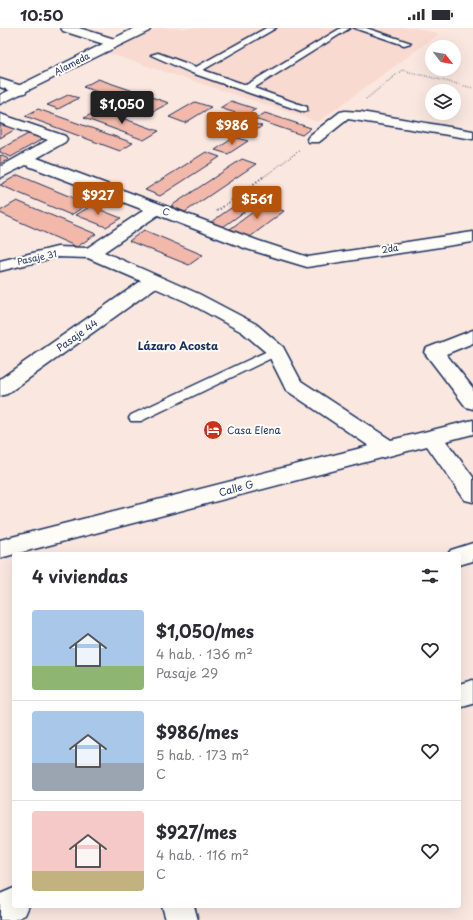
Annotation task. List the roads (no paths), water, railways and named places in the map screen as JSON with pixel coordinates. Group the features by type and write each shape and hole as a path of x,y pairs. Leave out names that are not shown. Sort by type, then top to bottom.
{"street":[{"path":"66,28 114,43"},
{"name":"Alameda","path":"0,100 145,28"},
{"path":"0,83 20,90"},
{"path":"314,139 345,115 361,116 467,134 473,122"},
{"path":"0,118 60,139 0,173"},
{"name":"C","path":"25,159 253,245 307,262"},
{"path":"91,254 156,209"},
{"name":"2da","path":"307,262 473,236"},
{"name":"Pasaje 31","path":"0,266 57,252 91,254"},
{"path":"91,254 193,298 249,328 276,351 293,386 387,448"},
{"name":"Pasaje 44","path":"0,389 153,281"},
{"path":"473,336 434,352 473,402"},
{"name":"Calle G","path":"0,549 39,547 387,448 432,436 473,428"},
{"path":"432,436 473,494"},
{"path":"461,555 473,552"},
{"path":"461,695 473,692"},
{"path":"0,910 12,905"},
{"path":"179,908 182,920"}],"lane":[{"path":"195,71 272,28"},
{"path":"246,89 346,28"},
{"path":"358,28 407,43"},
{"path":"155,55 195,71 304,109"},
{"path":"136,418 276,351"}],"place":[{"name":"Casa Elena","path":"213,430"}],"district":[{"name":"Lázaro Acosta","path":"178,346"}]}
